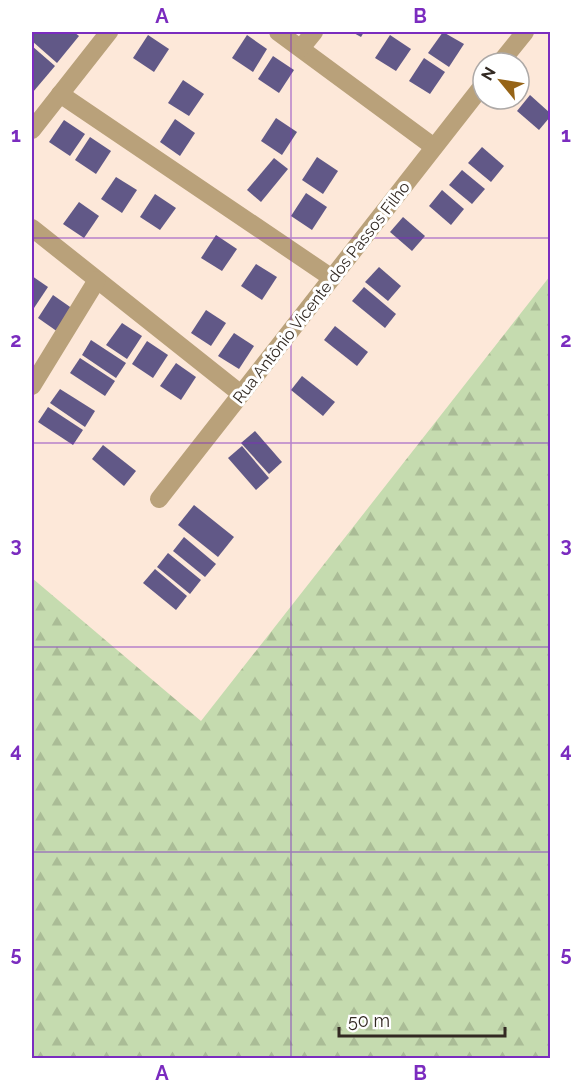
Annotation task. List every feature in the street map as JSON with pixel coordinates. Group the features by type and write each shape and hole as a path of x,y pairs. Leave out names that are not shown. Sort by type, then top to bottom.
{"street":[{"path":"32,130 109,32"},
{"path":"278,32 434,147"},
{"path":"301,48 314,32"},
{"path":"510,51 525,32"},
{"path":"60,94 332,278"},
{"name":"Rua Antônio Vicente dos Passos Filho","path":"159,499 471,100"},
{"path":"32,228 241,394"},
{"path":"32,386 97,280"}],"green space":[{"path":"550,276 550,1058 32,1058 32,578 201,721"}],"building":[{"path":"32,32 74,32 79,36 57,63 32,41"},
{"path":"352,32 364,32 361,37"},
{"path":"443,32 464,44 449,67 428,53"},
{"path":"148,35 169,49 154,72 133,58"},
{"path":"247,35 267,49 253,72 232,58"},
{"path":"390,35 411,49 396,71 375,58"},
{"path":"32,46 55,66 33,92 32,91"},
{"path":"273,56 294,70 279,93 258,79"},
{"path":"424,58 445,72 430,94 409,81"},
{"path":"183,80 204,94 189,116 168,103"},
{"path":"531,96 550,113 550,117 539,130 517,111 531,111"},
{"path":"276,118 297,132 282,155 261,141"},
{"path":"175,119 195,133 180,156 160,142"},
{"path":"64,120 85,134 70,156 49,142"},
{"path":"90,137 111,151 96,174 75,160"},
{"path":"482,147 504,166 491,182 468,163"},
{"path":"317,157 338,171 323,194 302,180"},
{"path":"274,158 288,169 261,202 247,190"},
{"path":"462,170 485,189 472,204 449,185"},
{"path":"116,177 137,190 122,213 101,199"},
{"path":"442,190 464,209 451,225 429,206"},
{"path":"306,193 327,207 312,230 291,216"},
{"path":"155,194 176,208 160,230 140,217"},
{"path":"79,202 99,216 84,238 63,224"},
{"path":"403,217 425,236 412,251 390,232"},
{"path":"216,235 237,249 222,271 201,258"},
{"path":"256,264 277,277 262,300 241,286"},
{"path":"379,267 401,286 388,301 365,282"},
{"path":"32,276 48,287 32,311"},
{"path":"364,287 396,314 385,328 352,301"},
{"path":"53,295 73,309 58,332 38,318"},
{"path":"206,310 226,323 211,346 191,333"},
{"path":"122,323 142,336 127,359 106,345"},
{"path":"335,326 368,352 357,366 324,340"},
{"path":"234,333 254,346 239,369 218,356"},
{"path":"91,340 126,363 116,378 82,355"},
{"path":"147,341 168,355 153,378 132,364"},
{"path":"80,358 115,381 105,396 70,373"},
{"path":"176,363 196,377 181,400 160,386"},
{"path":"302,376 335,402 323,416 291,390"},
{"path":"60,389 95,411 85,427 50,403"},
{"path":"48,407 83,430 73,445 38,422"},
{"path":"255,431 282,462 269,474 241,443"},
{"path":"103,445 136,471 124,486 92,459"},
{"path":"242,446 269,478 256,490 228,458"},
{"path":"194,505 234,537 218,557 178,525"},
{"path":"184,537 216,564 205,577 173,551"},
{"path":"168,553 201,580 190,594 157,567"},
{"path":"155,569 187,596 176,610 143,583"}]}
